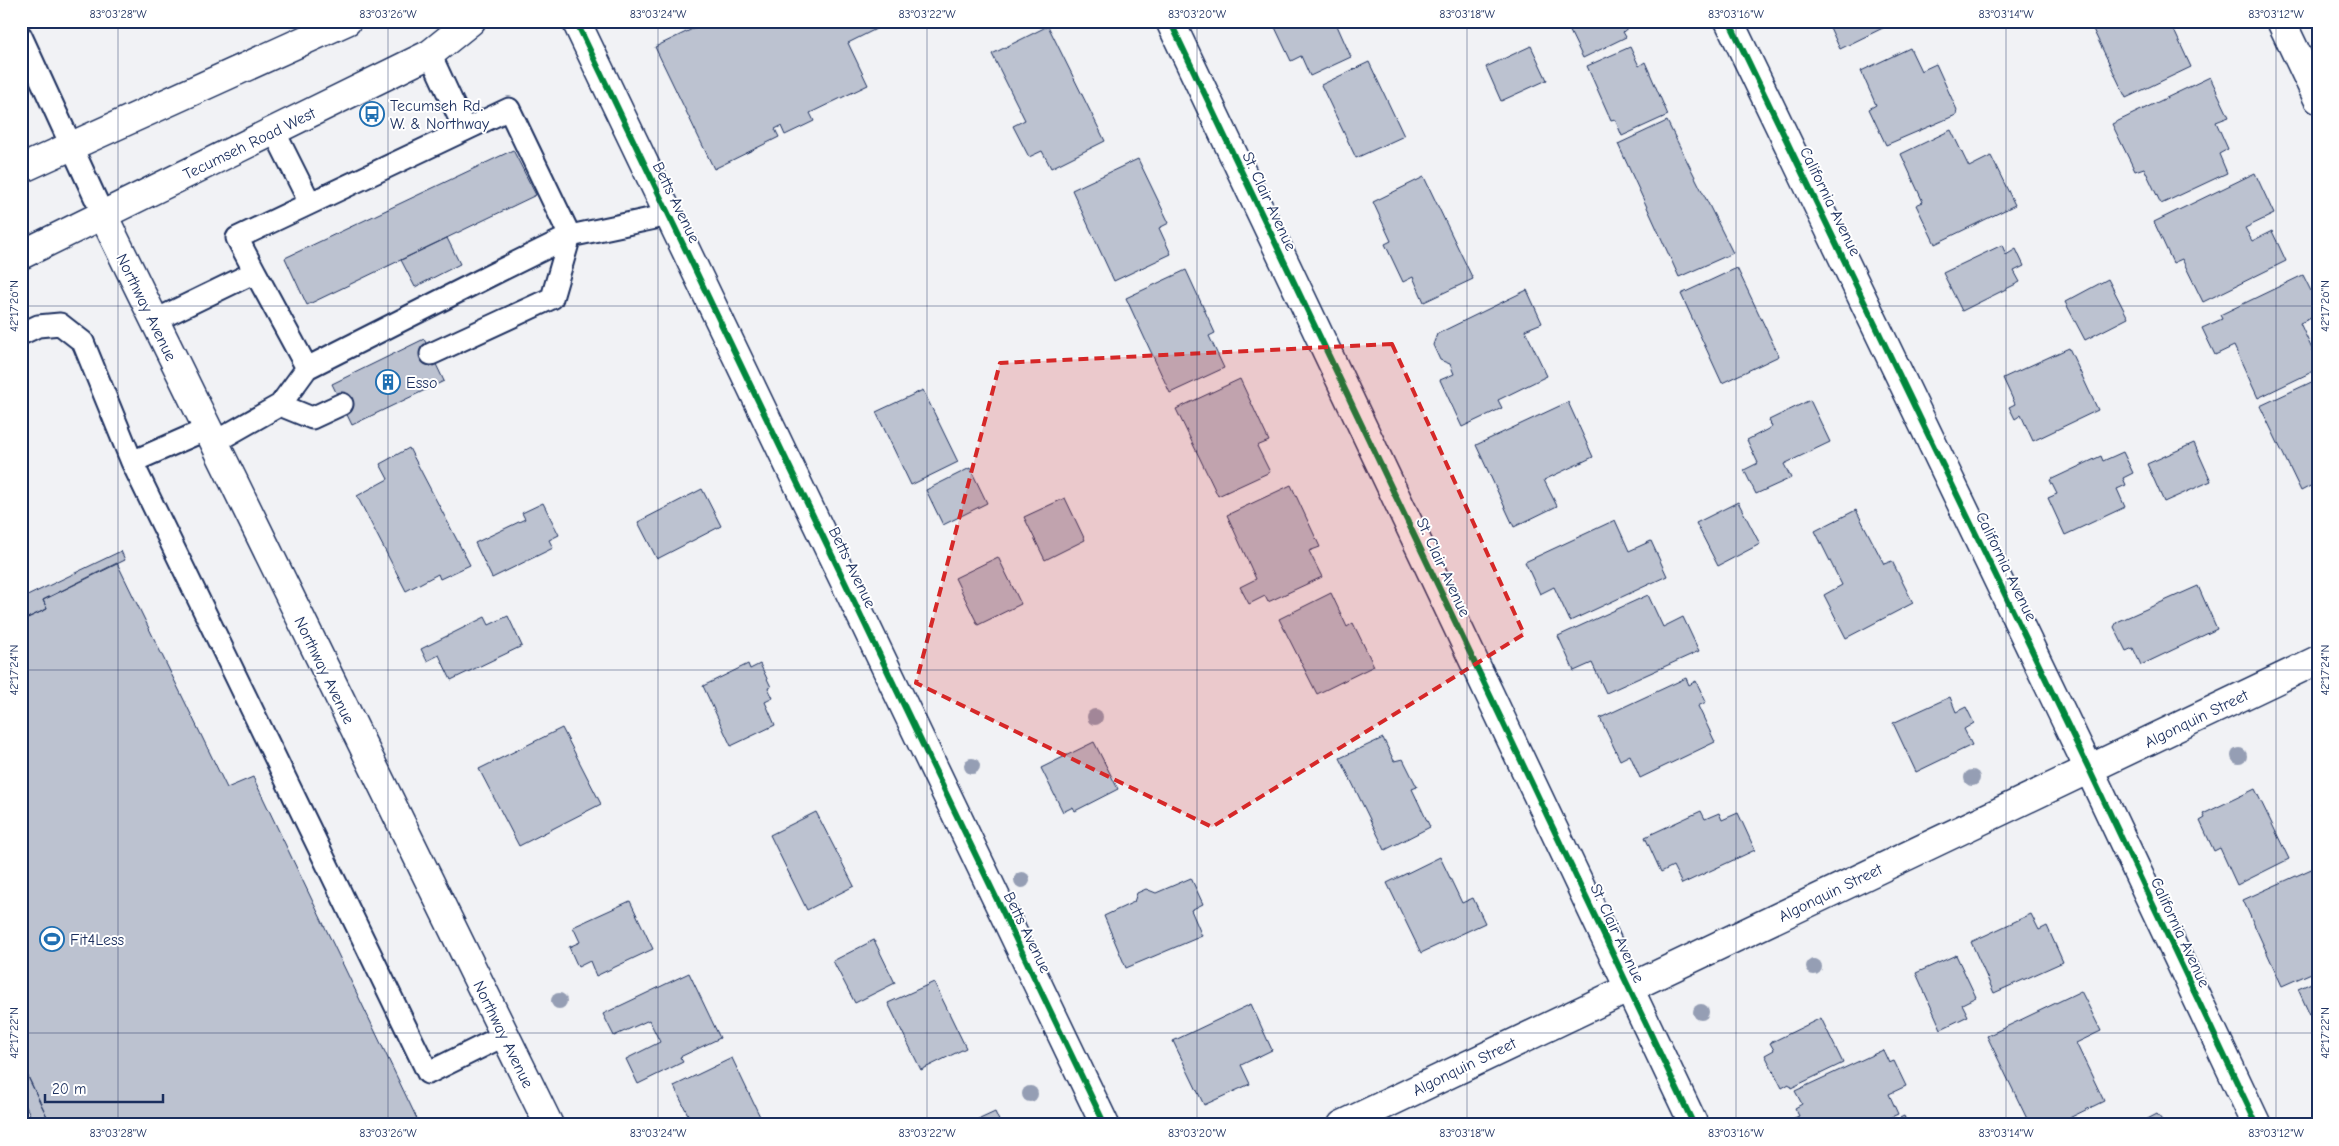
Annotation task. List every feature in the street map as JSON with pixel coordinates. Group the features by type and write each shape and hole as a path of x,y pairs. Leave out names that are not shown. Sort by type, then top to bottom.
{"street":[{"path":"21,169 347,21"},
{"name":"Tecumseh Road West","path":"21,255 430,54 471,21"},
{"name":"Betts Avenue","path":"576,21 1105,1125"},
{"name":"St. Clair Avenue","path":"1170,21 1694,1125"},
{"name":"California Avenue","path":"1729,21 2088,769 2256,1125"},
{"path":"2280,21 2318,99"},
{"name":"Northway Avenue","path":"103,215 549,1125"},
{"name":"Algonquin Street","path":"1342,1125 2318,660"}],"lane":[{"path":"21,36 103,215"},
{"path":"430,54 465,130"},
{"path":"307,368 236,238 509,109 570,236 552,298 431,354"},
{"path":"274,131 310,203"},
{"path":"132,462 210,436 280,405 307,368 570,236 669,215"},
{"path":"154,321 255,272"},
{"path":"21,334 38,326 60,324 83,342 132,462 428,1073 505,1035"},
{"path":"280,405 312,418 342,404"}],"highlighted area":[{"path":"1392,344 1524,634 1212,827 916,683 1000,363"}],"building":[{"path":"709,21 892,21 848,43 868,85 810,113 814,121 785,135 781,126 775,129 779,137 714,169 655,47"},
{"path":"1272,21 1335,21 1351,57 1310,76 1301,56 1291,61"},
{"path":"1565,21 1629,21 1631,25 1623,32 1626,37 1583,58"},
{"path":"1827,21 1897,21 1840,49"},
{"path":"2089,21 2178,21 2172,26 2191,67 2126,98"},
{"path":"1048,26 1105,141 1051,168 1042,151 1029,157 1013,126 1025,120 992,54"},
{"path":"1531,46 1547,80 1501,101 1486,67"},
{"path":"1630,47 1639,66 1645,62 1668,115 1622,136 1615,119 1611,120 1587,66"},
{"path":"1910,48 1921,71 1936,64 1957,110 1956,115 1886,145 1869,109 1876,105 1861,71"},
{"path":"1369,62 1404,136 1356,158 1321,85"},
{"path":"2210,77 2229,117 2216,122 2228,149 2219,154 2227,173 2161,204 2144,168 2135,171 2112,124"},
{"path":"1667,121 1733,253 1679,277 1618,144"},
{"path":"1951,130 1969,167 1991,156 2015,205 1935,244 1916,205 1923,202 1901,154"},
{"path":"513,150 536,195 307,305 285,258"},
{"path":"1138,159 1169,223 1159,228 1171,254 1114,281 1072,190"},
{"path":"2255,173 2274,214 2245,228 2252,241 2272,231 2286,261 2203,302 2182,259 2173,263 2154,222"},
{"path":"1424,177 1473,279 1424,302 1413,277 1403,282 1385,244 1391,241 1373,202"},
{"path":"447,238 460,264 415,287 401,260"},
{"path":"2002,245 2006,255 2016,249 2024,266 2014,271 2020,282 1962,311 1943,273"},
{"path":"1737,268 1779,356 1722,383 1681,294"},
{"path":"1186,270 1215,333 1209,336 1224,368 1170,393 1126,298"},
{"path":"2303,275 2318,305 2318,315 2300,323 2318,362 2318,369 2258,398 2234,346 2215,355 2202,328 2222,319 2220,315"},
{"path":"2108,279 2128,318 2085,340 2065,302"},
{"path":"1527,290 1542,323 1525,330 1547,376 1498,400 1502,408 1462,427 1440,380 1454,374 1450,364 1440,360 1433,345 1437,334"},
{"name":"Esso","path":"424,339 444,381 352,425 332,384"},
{"path":"2069,348 2098,410 2033,441 2021,415 2015,419 2009,407 2015,404 2003,378"},
{"path":"1240,379 1269,441 1257,446 1270,472 1218,496 1176,409"},
{"path":"2318,379 2318,482 2301,491 2260,406"},
{"path":"923,390 958,462 911,485 876,412"},
{"path":"1810,400 1830,442 1784,464 1791,478 1756,494 1744,470 1758,463 1747,440 1772,427 1769,420"},
{"path":"1568,402 1593,457 1544,480 1557,506 1514,527 1476,445"},
{"path":"2194,443 2211,481 2164,502 2147,464"},
{"path":"409,448 470,565 440,579 438,574 406,591 357,496 388,479 380,464"},
{"path":"2123,452 2133,473 2123,478 2126,485 2117,489 2125,507 2065,535 2048,498 2057,494 2050,480 2101,456 2103,461"},
{"path":"970,468 987,503 943,525 926,490"},
{"path":"1291,485 1320,547 1309,551 1322,577 1268,602 1265,596 1249,604 1240,587 1256,579 1227,515"},
{"path":"702,489 721,526 657,559 638,522"},
{"path":"1065,498 1085,540 1045,560 1024,517"},
{"path":"1738,502 1760,544 1718,566 1696,523"},
{"path":"543,503 559,535 549,540 553,548 492,578 475,543 525,519 522,513"},
{"path":"1856,510 1884,564 1892,561 1913,603 1846,638 1824,595 1842,585 1815,531"},
{"path":"1615,520 1629,551 1651,541 1667,576 1570,621 1554,587 1540,594 1525,562"},
{"path":"121,551 125,560 43,600 47,609 21,621 21,599"},
{"path":"998,557 1021,604 978,625 955,578"},
{"path":"117,563 227,788 253,777 420,1125 51,1125 21,1062 21,621 47,609 43,600"},
{"path":"2198,586 2217,629 2141,665 2133,648 2126,651 2114,627 2117,622"},
{"path":"1331,593 1347,627 1353,623 1374,666 1317,694 1279,619"},
{"path":"1648,595 1663,627 1683,617 1699,651 1606,693 1592,663 1574,671 1558,636"},
{"path":"508,616 522,646 451,680 439,655 427,661 421,649 485,617 489,625"},
{"path":"748,664 750,669 760,664 771,687 768,688 773,698 765,702 775,725 731,746 703,686"},
{"path":"1686,678 1689,685 1696,681 1706,702 1698,706 1715,742 1640,778 1630,755 1620,760 1600,718"},
{"path":"1950,697 1956,712 1966,707 1974,723 1964,729 1972,745 1916,772 1893,723"},
{"path":"562,728 601,804 519,846 479,769"},
{"path":"1383,738 1394,761 1403,759 1417,787 1412,789 1430,827 1385,850 1340,758"},
{"path":"1094,742 1118,789 1075,811 1073,807 1063,812 1041,768"},
{"path":"2255,789 2289,859 2237,885 2220,848 2214,851 2200,821 2205,818 2203,814"},
{"path":"2318,801 2318,817 2311,804"},
{"path":"1701,811 1705,819 1719,813 1722,820 1738,813 1755,850 1682,884 1673,866 1661,872 1645,837"},
{"path":"816,812 854,886 807,910 770,835"},
{"path":"1440,857 1462,903 1473,898 1485,923 1421,953 1387,883"},
{"path":"2318,866 2318,970 2282,986 2243,900"},
{"path":"1191,878 1203,904 1191,910 1202,936 1126,968 1104,916 1134,902 1137,893 1146,889 1156,893"},
{"path":"630,901 653,949 596,976 590,961 578,967 569,947 580,942 573,927"},
{"path":"2031,914 2039,930 2047,926 2063,962 1994,993 1971,942"},
{"path":"874,940 895,983 855,1003 833,961"},
{"path":"1956,955 1976,997 1962,1004 1968,1016 1941,1029 1916,973"},
{"path":"689,973 720,1038 680,1057 683,1062 638,1084 626,1059 660,1042 649,1020 614,1036 603,1014"},
{"path":"2318,980 2318,1033 2298,989"},
{"path":"934,982 966,1048 921,1070 888,1003"},
{"path":"2081,991 2101,1031 2076,1043 2104,1101 2055,1125 2030,1125 1987,1036"},
{"path":"1251,1004 1272,1050 1241,1065 1250,1084 1204,1105 1173,1041"},
{"path":"1821,1018 1843,1063 1791,1088 1789,1084 1782,1088 1765,1055 1774,1050 1770,1043"},
{"path":"1883,1050 1889,1063 1894,1061 1906,1086 1889,1094 1898,1114 1874,1125 1795,1125 1792,1119 1799,1116 1795,1108 1802,1104 1795,1091"},
{"path":"732,1058 764,1125 693,1125 674,1086"},
{"path":"21,1062 51,1125 35,1125 21,1096"},
{"path":"995,1112 1001,1125 967,1125"},
{"path":"2157,1114 2166,1125 2136,1125"},
{"path":"1904,1116 1908,1125 1885,1125"}],"cycle path":[{"path":"576,21 1105,1125"},
{"path":"1170,21 1694,1125"},
{"path":"1729,21 2089,769 2257,1125"}],"place":[{"name":"Tecumseh Rd. W. & Northway","path":"372,114"},
{"name":"Esso","path":"388,382"},
{"name":"Fit4Less","path":"52,939"}]}
